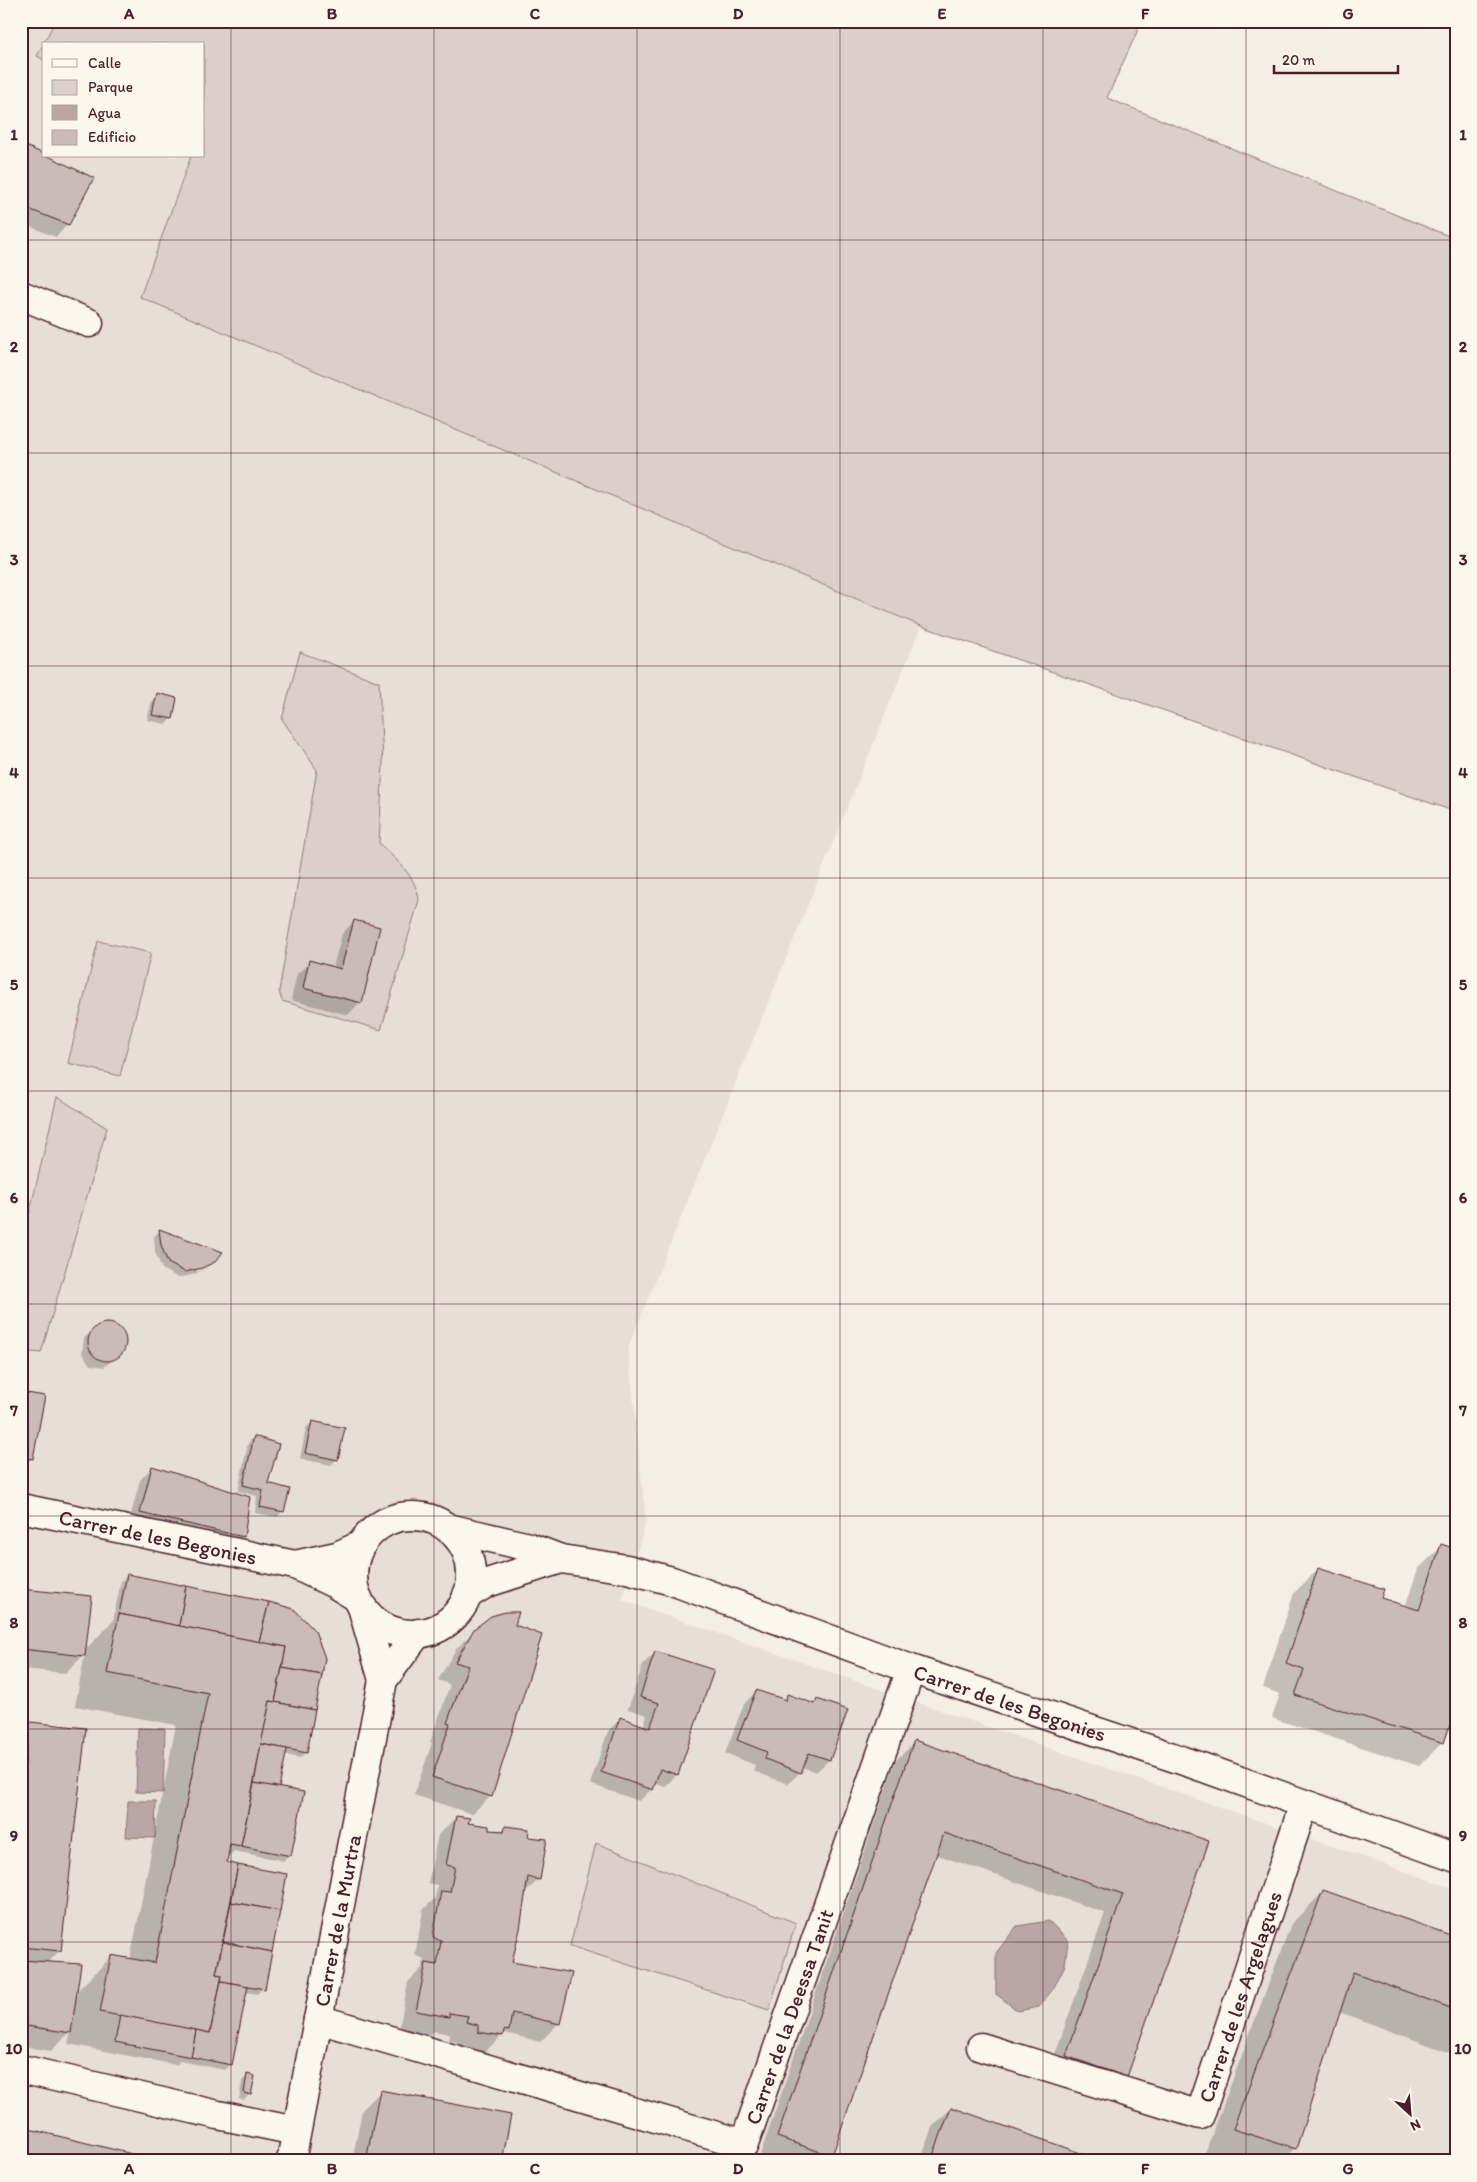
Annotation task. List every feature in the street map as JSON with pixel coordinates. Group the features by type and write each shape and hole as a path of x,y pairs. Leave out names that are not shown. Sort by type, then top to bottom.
{"street":[{"path":"21,295 89,323"},
{"name":"Carrer de les Begonies","path":"21,1508 295,1565"},
{"path":"360,1602 353,1571 361,1545 379,1526 405,1516 423,1517 448,1528 529,1547 561,1559"},
{"path":"295,1565 333,1583 360,1602 374,1620 390,1630 418,1633 445,1624 458,1611 467,1595 471,1576 468,1558 460,1542 448,1528"},
{"path":"295,1565 337,1556 361,1545"},
{"path":"467,1595 487,1583 561,1559"},
{"name":"Carrer de les Begonies","path":"561,1559 627,1569 672,1582 911,1669 1193,1764 1456,1858"},
{"name":"Carrer de la Murtra","path":"360,1602 383,1680"},
{"name":"Carrer de la Murtra","path":"291,2161 383,1680 418,1633"},
{"name":"Carrer de la Deessa Tanit","path":"318,2019 744,2144 911,1669"},
{"name":"Carrer de les Argelagues","path":"981,2047 1200,2115 1304,1804"},
{"path":"21,2069 296,2131"}],"shaded area":[{"path":"21,21 55,21 44,42 42,42 37,56 42,59 42,158 190,158 141,297 921,626 628,1348 646,1522 622,1600 1456,1889 1456,2161 21,2161"}],"green space":[{"path":"55,21 1142,21 1107,98 1456,239 1456,812 921,626 140,297 190,158 205,158 205,42 44,42"},
{"path":"42,46 42,59 37,56"},
{"path":"300,652 379,682 383,763 379,843 410,875 419,900 381,1030 282,1001 279,991 317,770 282,719"},
{"path":"98,941 151,953 120,1076 68,1063"},
{"path":"57,1097 107,1128 41,1353 21,1351 21,1249"},
{"path":"596,1843 796,1923 769,2010 570,1946"}],"water":[{"path":"138,1728 165,1729 163,1793 136,1792"},
{"path":"128,1801 156,1801 155,1838 126,1837"},
{"path":"1049,1921 1068,1941 1065,1965 1053,1989 1039,2007 1018,2011 996,1994 996,1953 1017,1926"}],"building":[{"path":"21,144 42,153 42,158 52,158 94,178 69,225 21,206"},
{"path":"157,693 177,698 173,719 152,715"},
{"path":"354,920 380,927 362,1003 303,988 309,960 341,969"},
{"path":"159,1229 223,1252 215,1262 202,1268 185,1272 168,1263 161,1245"},
{"path":"107,1323 114,1324 120,1329 125,1335 125,1349 120,1355 114,1360 107,1361 100,1360 94,1355 89,1349 88,1342 89,1335 94,1329 100,1324"},
{"path":"21,1392 45,1396 33,1459 21,1457"},
{"path":"312,1421 345,1428 338,1460 305,1453"},
{"path":"254,1436 279,1444 268,1483 290,1489 284,1512 260,1507 263,1490 243,1485"},
{"path":"152,1466 250,1497 244,1537 140,1513"},
{"path":"1441,1544 1456,1549 1456,1707 1444,1743 1295,1695 1304,1670 1286,1664 1318,1568 1384,1589 1381,1598 1419,1610"},
{"path":"127,1574 186,1586 179,1626 119,1614"},
{"path":"186,1586 269,1602 259,1642 179,1626"},
{"path":"21,1589 92,1596 85,1656 21,1649"},
{"path":"269,1602 294,1609 315,1631 325,1658 322,1675 282,1668 286,1647 259,1642"},
{"path":"505,1612 519,1612 515,1625 542,1635 492,1797 432,1777 450,1724 447,1723 468,1666 455,1662 474,1629 491,1616"},
{"path":"119,1614 286,1647 275,1702 270,1701 241,1846 230,1844 227,1862 238,1865 216,1974 222,1975 210,2033 100,2012 111,1955 155,1963 208,1693 107,1673"},
{"path":"655,1651 714,1670 678,1775 660,1769 653,1790 601,1772 620,1717 650,1728 659,1703 640,1697"},
{"path":"282,1668 322,1675 315,1710 275,1702"},
{"path":"756,1690 786,1700 787,1694 815,1704 817,1699 848,1710 830,1760 809,1753 801,1773 765,1759 767,1752 737,1740"},
{"path":"270,1701 315,1710 307,1753 261,1744"},
{"path":"30,1722 86,1728 61,1951 21,1947 21,1797"},
{"path":"914,1740 1209,1841 1127,2077 1066,2056 1123,1894 944,1833 832,2156 777,2137"},
{"path":"261,1744 287,1749 279,1788 254,1783"},
{"path":"254,1783 304,1792 291,1856 241,1846"},
{"path":"456,1816 470,1818 468,1823 489,1826 489,1830 504,1831 505,1826 529,1829 528,1837 547,1839 540,1880 528,1877 520,1929 512,1962 572,1973 560,2024 512,2013 509,2031 504,2030 503,2036 478,2032 478,2025 466,2022 468,2016 449,2013 449,2017 416,2011 426,1963 437,1965 441,1941 433,1937 441,1891 450,1892 455,1867 446,1865"},
{"path":"238,1865 287,1874 280,1911 231,1902"},
{"path":"1323,1890 1456,1937 1456,2010 1353,1972 1296,2149 1233,2129"},
{"path":"231,1902 280,1911 272,1952 223,1942"},
{"path":"223,1942 272,1952 265,1989 221,1981 222,1975 216,1974"},
{"path":"21,1960 81,1964 71,2033 21,2025"},
{"path":"221,1981 248,1986 232,2065 191,2057 196,2030 210,2033"},
{"path":"120,2015 196,2030 191,2057 115,2042"},
{"path":"247,2074 255,2076 251,2095 244,2093"},
{"path":"380,2090 511,2115 502,2161 366,2161"},
{"path":"951,2107 1103,2161 931,2161"},
{"path":"21,2127 161,2161 21,2161"}]}
